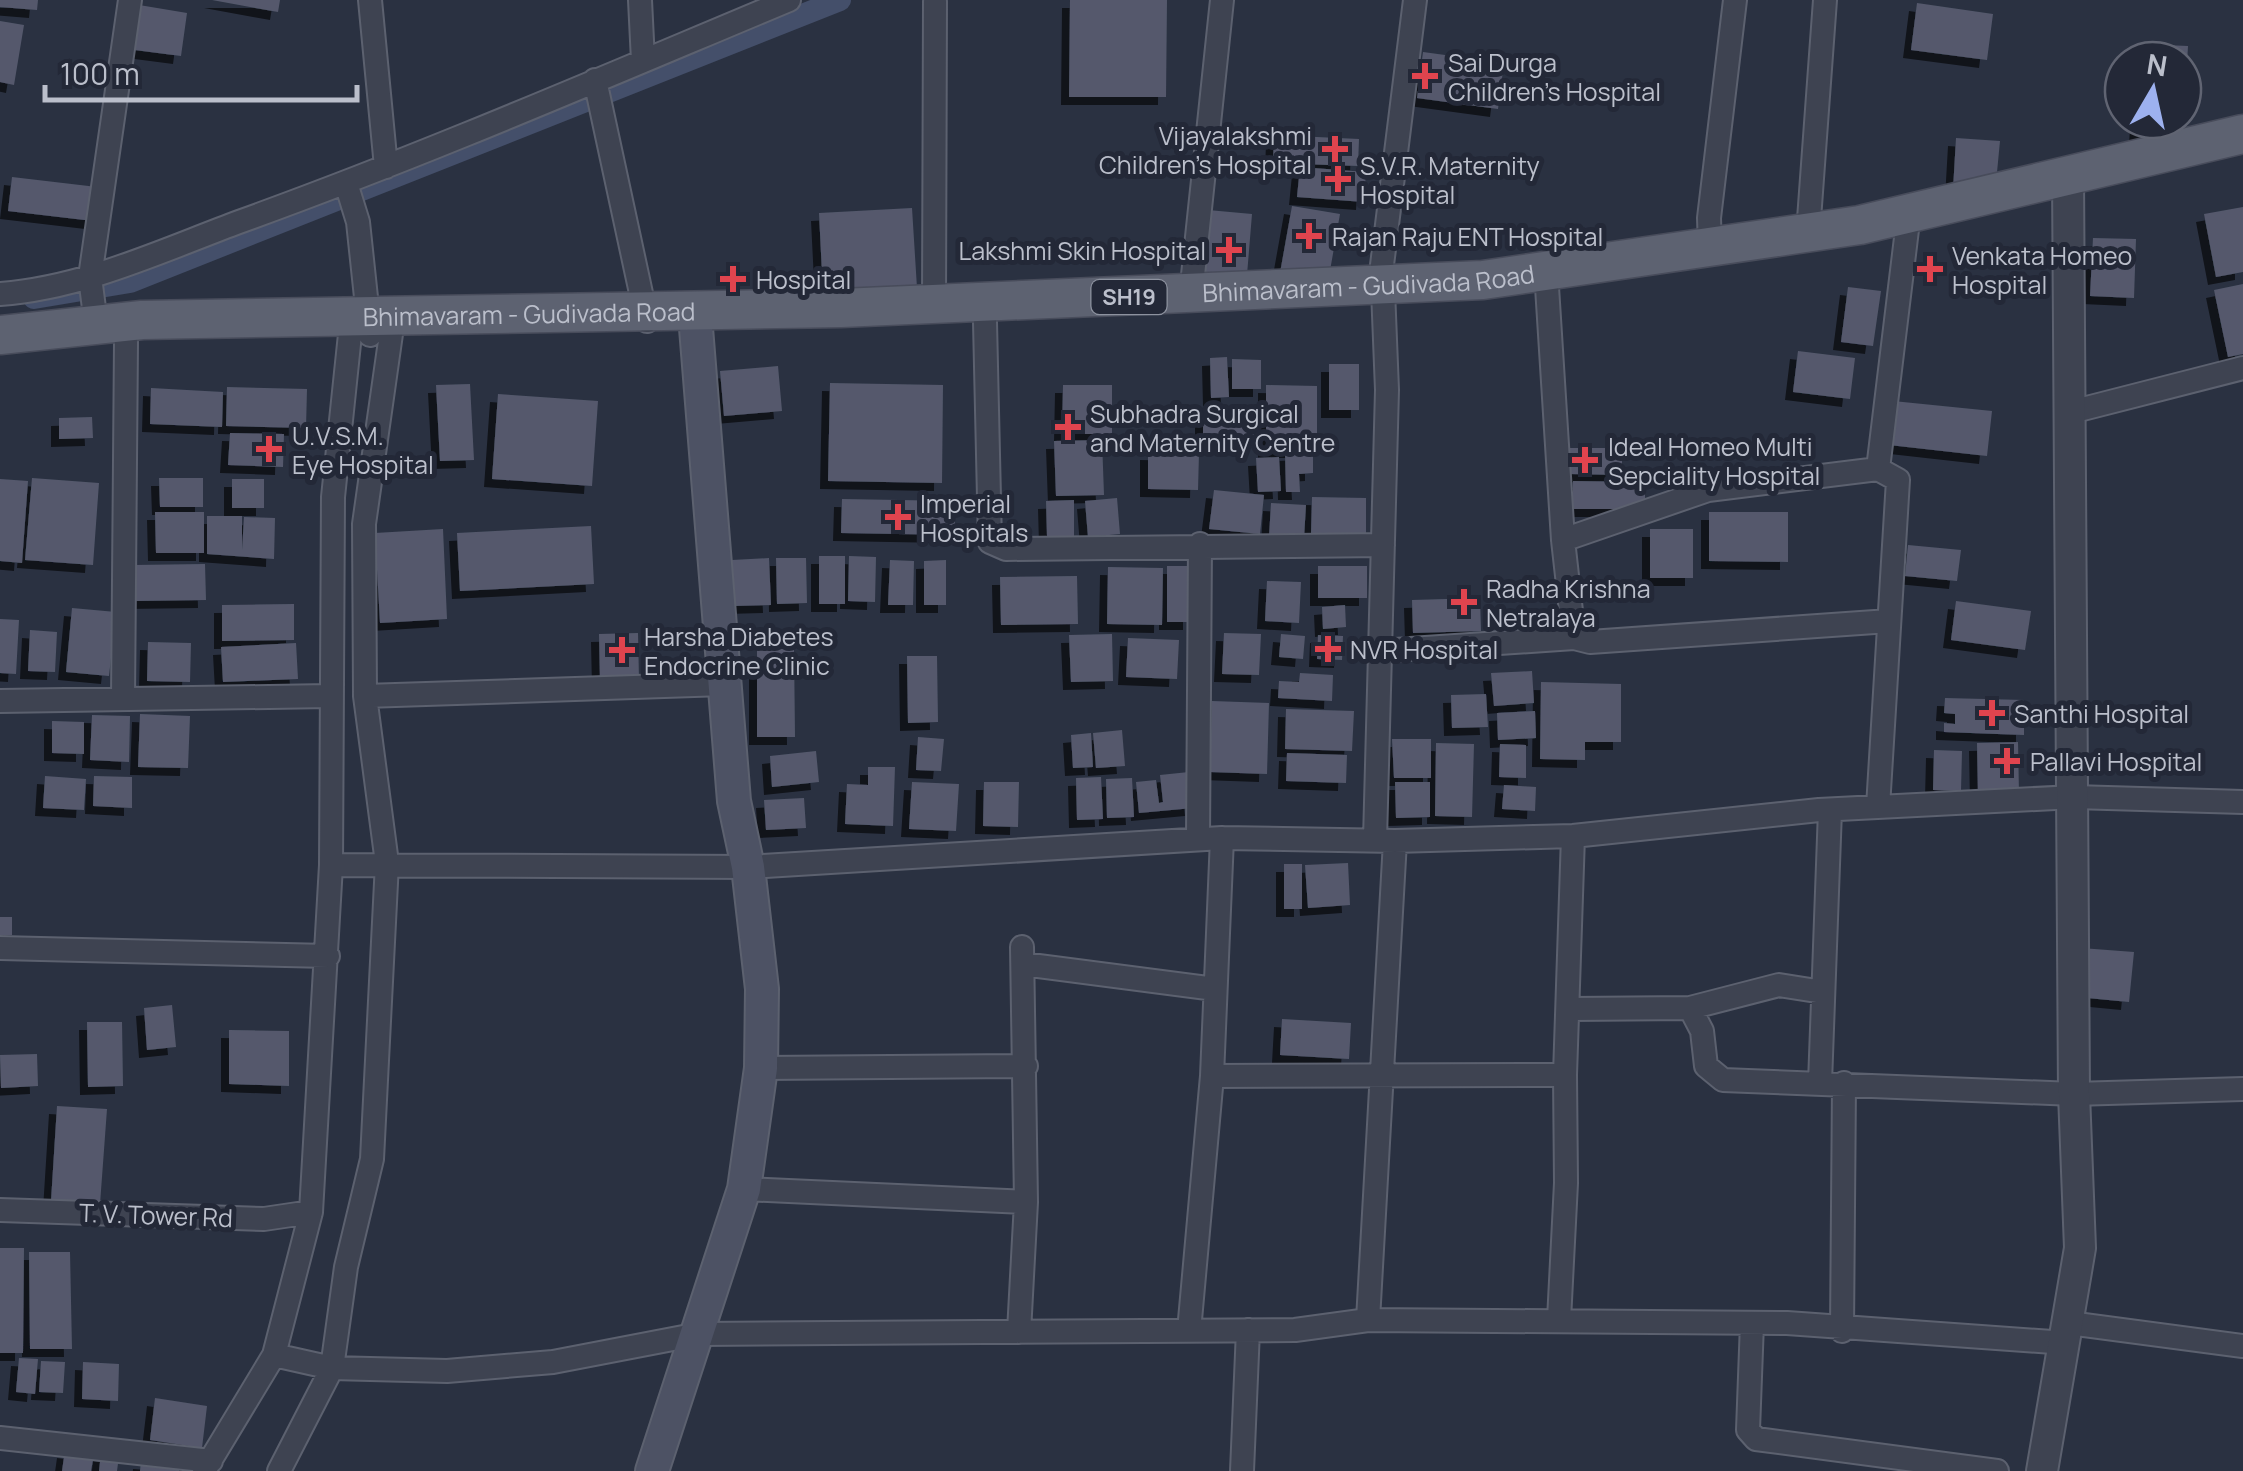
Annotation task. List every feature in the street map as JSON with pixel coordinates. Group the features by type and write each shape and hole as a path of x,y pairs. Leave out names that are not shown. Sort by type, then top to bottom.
{"main road":[{"name":"Bhimavaram - Gudivada Road","path":"0,334 106,328 366,327 696,318 985,322 1548,282 1910,223 2068,186 2243,134"},
{"name":"Bhimavaram - Gudivada Road","path":"2068,186 2243,156"},
{"name":"Bhimavaram - Gudivada Road","path":"1548,282 1710,247 1808,232 1910,223"},
{"name":"Bhimavaram - Gudivada Road","path":"696,318 1191,294 1382,295"},
{"path":"652,1471 744,1190 761,1068 762,989 748,867 734,801 696,318"},
{"name":"Bhimavaram - Gudivada Road","path":"0,354 106,328"}],"street":[{"path":"124,699 106,328 91,281 130,0"},
{"path":"370,0 386,167"},
{"path":"640,0 643,61"},
{"path":"0,294 46,291 91,281 346,184 789,0"},
{"path":"1191,294 1222,0"},
{"path":"1368,1320 1384,1074 1380,651 1387,390 1382,295 1415,0"},
{"path":"1710,247 1709,218 1735,0"},
{"path":"1808,232 1824,0"},
{"path":"934,304 935,2"},
{"path":"595,81 647,319"},
{"path":"280,1471 332,1368 346,1267 372,1158 387,863 365,696 366,327 358,222 346,184"},
{"path":"2042,1471 2080,1248 2074,1094 2068,186"},
{"path":"1878,468 1910,223"},
{"path":"1548,282 1562,540 1574,638"},
{"path":"985,322 990,542 1006,549 1383,545"},
{"path":"0,1438 207,1466 274,1355 311,1212 331,865 333,497 366,327"},
{"path":"2072,412 2243,368"},
{"path":"1562,540 1708,490 1878,468 1898,480 1878,807"},
{"path":"1189,1331 1212,1076 1215,989 1200,544"},
{"path":"1380,651 1574,638 1590,642 1889,621"},
{"path":"365,696 724,684"},
{"path":"0,701 329,696"},
{"path":"331,865 748,867 1210,839 1573,836 1830,810 2074,797 2243,802"},
{"path":"1830,810 1823,992 1832,1083 1842,1331"},
{"path":"1559,1320 1566,1183 1565,1075 1573,836"},
{"path":"0,948 328,956"},
{"path":"1019,1332 1026,1202 1022,955 1215,989"},
{"path":"1570,1009 1690,1008 1779,985 1823,992"},
{"path":"1690,1008 1702,1031 1706,1066 1723,1080 2074,1094 2243,1090"},
{"path":"761,1068 1026,1066"},
{"path":"1212,1076 1565,1075"},
{"path":"744,1190 1026,1202"},
{"name":"T. V. Tower Rd","path":"0,1210 264,1219 311,1212"},
{"path":"274,1355 332,1368 447,1371 536,1364 699,1334 1248,1330 1368,1320 1752,1323 1842,1331 2067,1333 2243,1346"},
{"path":"1752,1323 1748,1430 1756,1439 1997,1471"},
{"path":"1242,1471 1248,1330"}],"building":[{"path":"0,0 38,0 37,10 0,7"},
{"path":"212,0 280,0 278,12"},
{"path":"1070,0 1167,0 1166,97 1069,97"},
{"path":"1917,3 1993,14 1987,60 1911,50"},
{"path":"133,4 187,13 181,56 127,49"},
{"path":"0,21 24,25 14,85 0,82"},
{"path":"1423,52 1504,63 1498,109 1417,98"},
{"path":"1274,135 1359,139 1358,166 1273,163"},
{"path":"1956,138 2000,141 1995,193 1953,190"},
{"path":"1300,167 1366,172 1364,202 1297,197"},
{"path":"12,177 97,187 93,221 8,211"},
{"path":"1292,206 1340,214 1328,282 1280,273"},
{"path":"2243,207 2243,272 2216,277 2204,214"},
{"path":"912,208 917,288 823,293 819,213"},
{"path":"1208,210 1252,214 1247,275 1203,272"},
{"path":"2093,238 2136,239 2134,298 2090,296"},
{"path":"2243,284 2243,354 2228,357 2214,290"},
{"path":"1848,287 1881,291 1873,346 1841,342"},
{"path":"1798,351 1855,358 1850,399 1793,392"},
{"path":"1227,357 1229,397 1211,398 1210,358"},
{"path":"1232,359 1261,360 1261,389 1232,389"},
{"path":"1329,364 1359,364 1359,410 1329,410"},
{"path":"778,366 782,411 724,416 720,371"},
{"path":"830,383 943,385 942,483 828,481"},
{"path":"470,384 474,460 440,461 436,385"},
{"path":"1063,385 1112,385 1112,434 1062,434"},
{"path":"1266,385 1317,386 1317,450 1266,450"},
{"path":"227,387 307,389 306,428 226,426"},
{"path":"151,388 223,392 222,427 150,424"},
{"path":"498,394 598,401 592,486 492,479"},
{"path":"1893,401 1992,411 1987,456 1889,445"},
{"path":"1203,411 1255,412 1256,447 1203,447"},
{"path":"92,417 93,438 59,439 59,418"},
{"path":"230,433 284,434 283,467 228,465"},
{"path":"1102,440 1104,495 1056,496 1054,441"},
{"path":"1569,448 1622,448 1622,475 1569,474"},
{"path":"1148,452 1199,453 1198,490 1148,489"},
{"path":"1313,452 1313,473 1299,474 1300,492 1286,492 1285,453"},
{"path":"1279,457 1281,491 1258,492 1256,458"},
{"path":"32,478 99,483 93,565 25,560"},
{"path":"159,478 203,478 203,507 160,507"},
{"path":"0,479 28,481 22,563 0,561"},
{"path":"232,479 264,479 264,508 232,508"},
{"path":"1573,481 1645,482 1645,509 1573,509"},
{"path":"1214,490 1264,495 1260,534 1209,529"},
{"path":"1312,497 1366,498 1366,535 1311,534"},
{"path":"1117,498 1120,534 1088,537 1085,501"},
{"name":"Imperial Hospitals","path":"842,499 955,501 955,535 841,533"},
{"path":"1074,500 1074,536 1047,536 1046,501"},
{"path":"1271,503 1306,505 1304,538 1269,537"},
{"path":"155,512 204,512 204,553 156,553"},
{"path":"1709,512 1788,512 1788,562 1709,561"},
{"path":"207,516 242,516 242,550 244,517 275,518 274,559 207,554"},
{"path":"591,526 594,584 460,591 457,533"},
{"path":"443,529 447,619 380,623 375,533"},
{"path":"1650,529 1693,529 1693,578 1650,578"},
{"path":"1908,545 1961,550 1957,581 1905,576"},
{"path":"819,556 845,556 845,604 819,604"},
{"path":"849,556 876,557 875,602 848,601"},
{"path":"769,558 771,605 734,606 732,560"},
{"path":"776,558 806,558 807,603 777,604"},
{"path":"890,560 914,561 913,605 888,605"},
{"path":"946,560 946,605 924,605 924,561"},
{"path":"205,564 206,600 135,601 134,565"},
{"path":"1167,566 1191,566 1191,622 1167,622"},
{"path":"1318,566 1367,566 1367,598 1318,598"},
{"path":"1108,567 1163,568 1162,625 1107,624"},
{"path":"1077,576 1078,624 1001,625 1000,577"},
{"path":"1267,581 1301,582 1299,623 1265,621"},
{"path":"1480,598 1481,631 1413,633 1412,600"},
{"path":"1956,601 2031,611 2025,650 1951,640"},
{"path":"294,604 294,640 222,641 222,605"},
{"path":"1345,605 1346,627 1323,629 1322,607"},
{"path":"72,608 116,612 109,676 66,672"},
{"path":"0,619 19,620 16,674 0,673"},
{"path":"30,630 57,632 55,672 28,671"},
{"path":"638,633 639,680 600,680 599,634"},
{"path":"1224,633 1261,634 1259,675 1222,674"},
{"path":"1112,634 1113,681 1071,682 1069,635"},
{"path":"1281,634 1305,636 1303,659 1279,657"},
{"path":"1318,635 1343,636 1342,660 1317,659"},
{"path":"1128,638 1179,640 1177,679 1126,677"},
{"path":"148,642 191,643 190,682 147,681"},
{"path":"296,643 298,679 223,682 221,647"},
{"path":"757,649 794,649 795,737 757,737"},
{"path":"907,656 937,656 938,722 908,723"},
{"path":"1532,671 1534,703 1494,706 1491,673"},
{"path":"1300,673 1333,675 1332,701 1278,698 1279,681 1299,682"},
{"path":"1541,682 1621,684 1621,742 1585,742 1585,760 1540,759"},
{"path":"1486,694 1488,727 1452,728 1451,695"},
{"path":"1945,698 2024,700 2024,735 1944,732 1944,723 1955,724 1955,714 1944,713"},
{"path":"1212,701 1269,703 1267,774 1210,772"},
{"path":"1286,709 1354,711 1352,751 1285,749"},
{"path":"1535,711 1536,738 1498,740 1497,713"},
{"path":"140,714 190,716 188,768 138,767"},
{"path":"92,715 130,716 129,762 90,760"},
{"path":"52,721 84,722 84,754 52,753"},
{"path":"1122,730 1125,766 1096,768 1093,733"},
{"path":"1091,733 1093,767 1073,768 1071,735"},
{"path":"918,737 944,739 941,771 916,770"},
{"path":"1392,739 1431,739 1431,778 1394,778"},
{"path":"2018,742 2019,794 1978,795 1977,743"},
{"path":"1436,743 1474,744 1472,817 1435,816"},
{"path":"1500,744 1526,745 1526,778 1499,777"},
{"path":"1934,750 1962,751 1961,791 1933,790"},
{"path":"816,751 819,782 772,787 770,756"},
{"path":"1287,753 1347,755 1346,783 1286,781"},
{"path":"868,767 895,767 893,826 845,824 847,784 868,785"},
{"path":"1189,772 1193,808 1139,813 1136,782 1156,780 1159,803 1163,802 1160,775"},
{"path":"45,776 86,779 84,810 43,808"},
{"path":"94,776 132,777 132,808 93,806"},
{"path":"1101,777 1103,819 1077,820 1076,778"},
{"path":"1132,778 1134,817 1107,818 1106,779"},
{"path":"912,782 959,784 956,831 909,829"},
{"path":"984,782 1019,782 1018,827 983,826"},
{"path":"1395,782 1430,782 1430,817 1396,818"},
{"path":"1504,785 1536,787 1535,811 1502,809"},
{"path":"804,798 806,828 766,830 764,800"},
{"path":"1348,863 1350,905 1308,908 1305,865"},
{"path":"1284,864 1302,864 1302,909 1284,909"},
{"path":"0,917 12,917 12,935 0,935"},
{"path":"2081,948 2134,952 2129,1002 2077,997"},
{"path":"172,1005 176,1047 147,1050 144,1008"},
{"path":"1282,1019 1351,1023 1349,1059 1280,1055"},
{"path":"87,1022 122,1022 123,1086 88,1087"},
{"path":"229,1030 289,1031 289,1086 229,1084"},
{"path":"37,1054 38,1086 1,1088 0,1055"},
{"path":"57,1106 107,1109 100,1204 51,1201"},
{"path":"0,1248 24,1248 23,1353 0,1353"},
{"path":"29,1252 70,1252 72,1349 30,1349"},
{"path":"19,1358 38,1359 35,1394 16,1392"},
{"path":"41,1361 65,1362 63,1393 39,1392"},
{"path":"83,1362 119,1364 118,1401 82,1399"},
{"path":"155,1398 207,1406 202,1448 150,1440"},
{"path":"65,1450 94,1454 91,1471 62,1471"},
{"path":"101,1453 119,1456 117,1471 99,1471"},
{"path":"141,1461 180,1464 179,1471 140,1471"}],"waterway":[{"path":"34,298 130,282 840,0"}],"place":[{"name":"Sai Durga Children's Hospital","path":"1425,76"},
{"name":"Vijayalakshmi Children's Hospital","path":"1335,149"},
{"name":"S.V.R. Maternity Hospital","path":"1338,179"},
{"name":"Rajan Raju ENT Hospital","path":"1309,236"},
{"name":"Lakshmi Skin Hospital","path":"1229,250"},
{"name":"Venkata Homeo Hospital","path":"1930,269"},
{"name":"Hospital","path":"733,279"},
{"name":"Subhadra Surgical and Maternity Centre","path":"1068,427"},
{"name":"U.V.S.M. Eye Hospital","path":"269,449"},
{"name":"Ideal Homeo Multi Sepciality Hospital","path":"1585,460"},
{"name":"Imperial Hospitals","path":"898,517"},
{"name":"Radha Krishna Netralaya","path":"1464,602"},
{"name":"NVR Hospital","path":"1328,649"},
{"name":"Harsha Diabetes Endocrine Clinic","path":"622,650"},
{"name":"Santhi Hospital","path":"1992,713"},
{"name":"Pallavi Hospital","path":"2007,761"}]}
